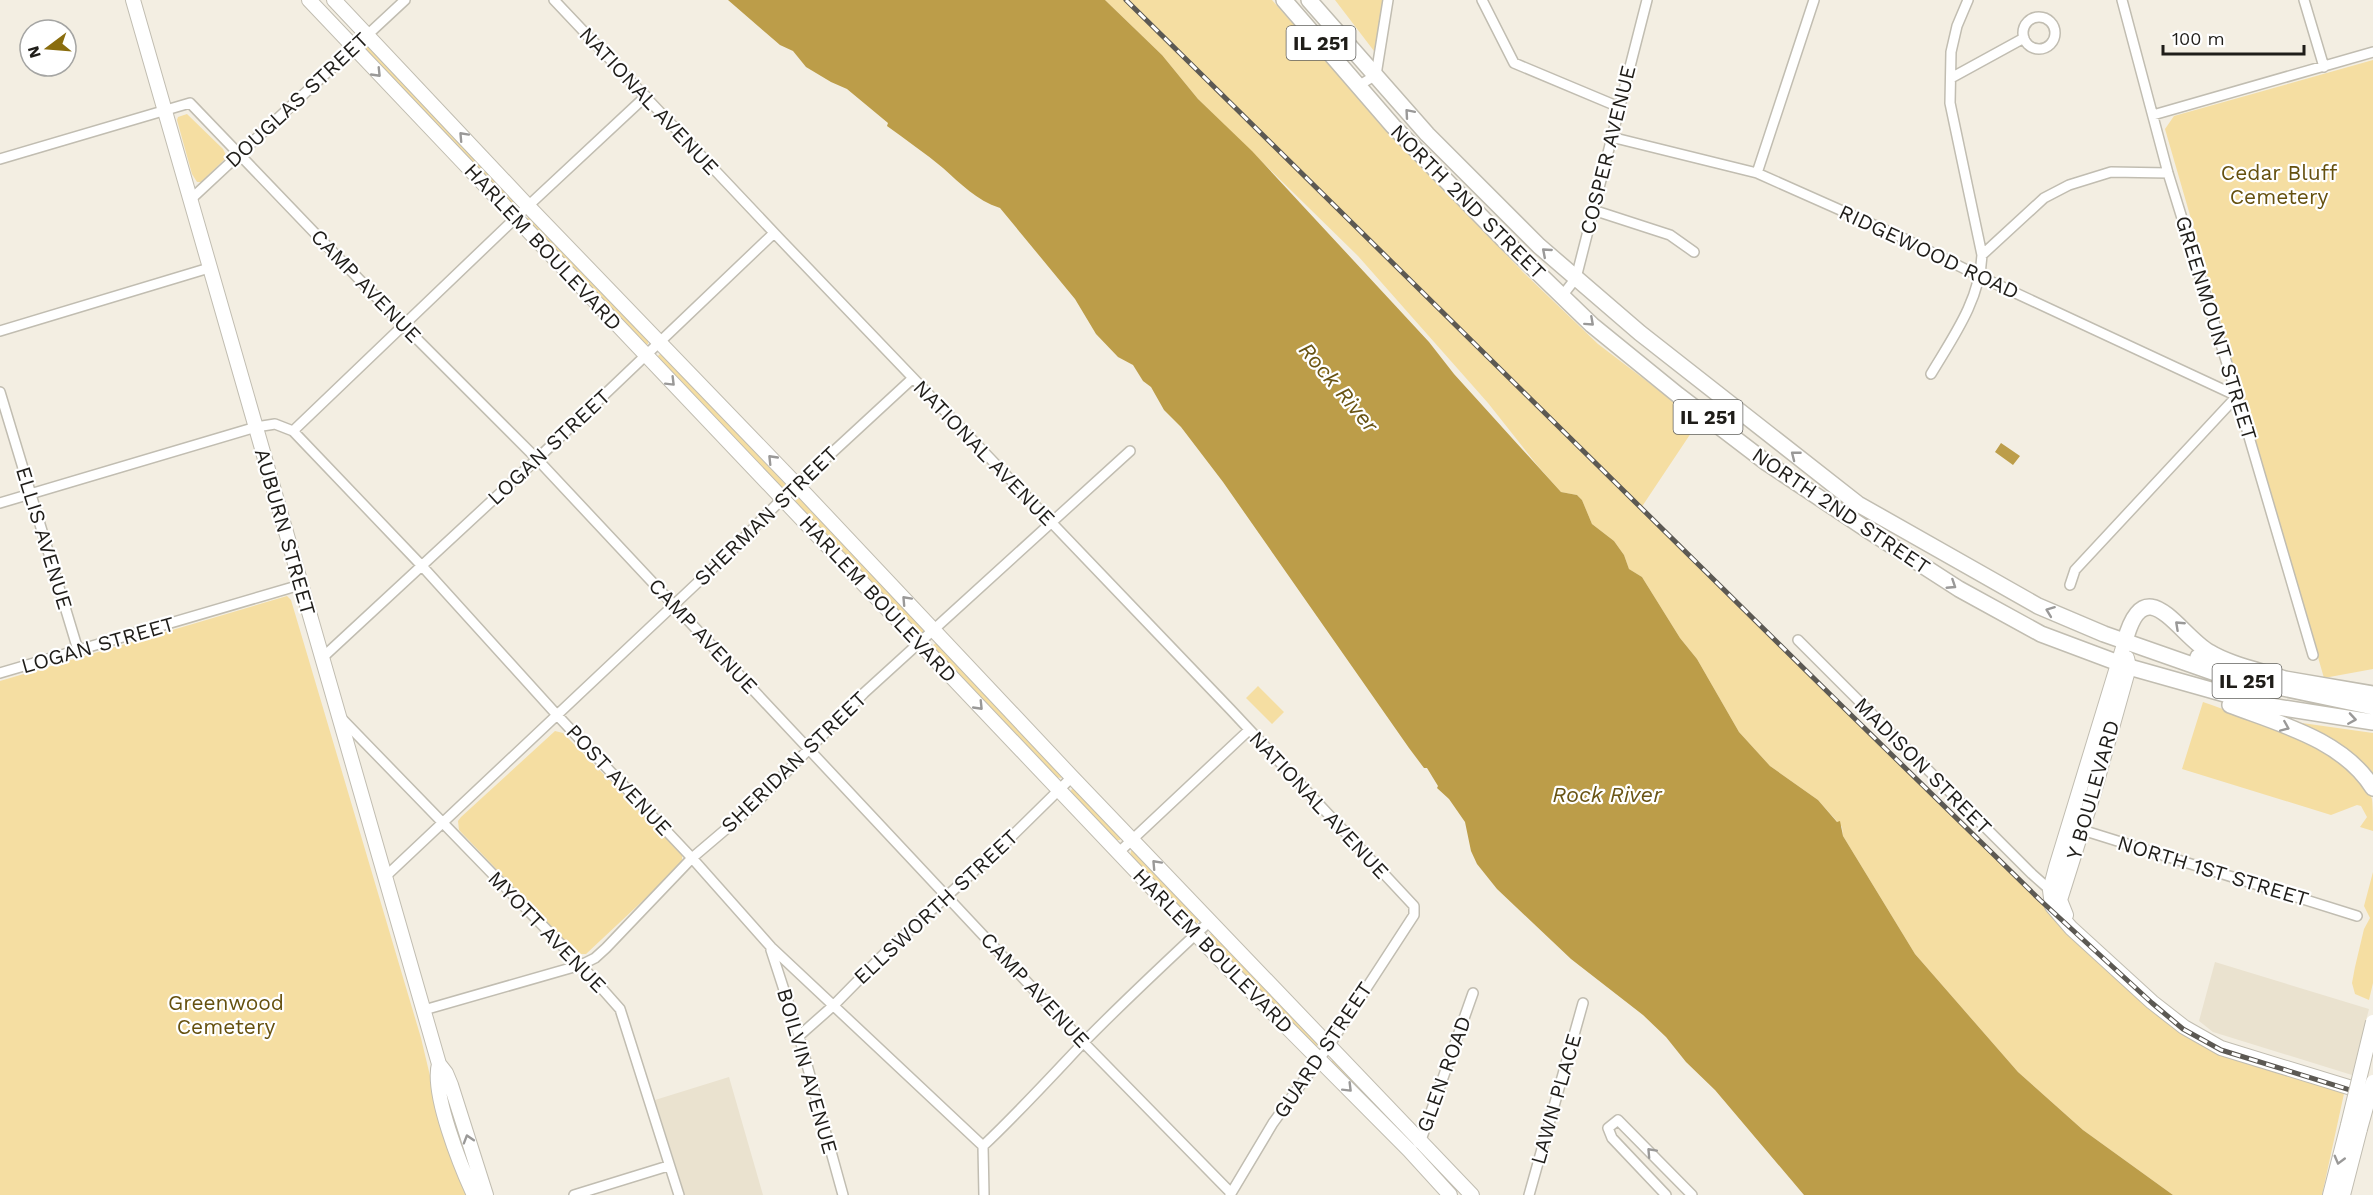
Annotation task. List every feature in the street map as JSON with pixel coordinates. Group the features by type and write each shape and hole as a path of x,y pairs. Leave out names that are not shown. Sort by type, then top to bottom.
{"main road":[{"name":"NORTH 2ND STREET","path":"1284,0 1393,126 1502,238 1592,325 1767,463 1959,589 2041,634 2124,656 2373,707"},
{"name":"NORTH 2ND STREET","path":"1310,0 1428,134 1539,246 1640,333 1858,504 2038,606 2104,634 2124,656 2152,674 2264,705 2373,722"},
{"path":"2124,656 2134,616 2145,607 2153,606 2165,612 2208,652 2285,679"},
{"path":"2124,656 2147,642 2259,675 2373,694"},
{"path":"2152,674 2327,745 2357,766 2373,788"}],"street":[{"name":"AUBURN STREET","path":"133,0 439,1064 451,1085 486,1195"},
{"name":"HARLEM BOULEVARD","path":"309,0 1118,853 1409,1150 1450,1195"},
{"name":"HARLEM BOULEVARD","path":"334,0 1472,1195"},
{"name":"DOUGLAS STREET","path":"190,200 405,0"},
{"name":"NATIONAL AVENUE","path":"554,0 1051,524 1250,730 1414,906"},
{"path":"1358,86 1376,75 1388,0"},
{"path":"1482,0 1514,63 1619,107"},
{"name":"COSPER AVENUE","path":"1562,296 1576,278 1647,0"},
{"path":"1757,173 1814,0"},
{"path":"1931,374 1971,306 1982,255 1950,103 1951,52 1968,0"},
{"name":"GREENMOUNT STREET","path":"2122,0 2168,173 2237,396 2313,655"},
{"path":"2304,0 2325,67"},
{"path":"1951,78 2024,38"},
{"path":"2153,116 2373,52"},
{"path":"0,503 256,427 275,424 293,431 646,96"},
{"name":"CAMP AVENUE","path":"165,110 190,103 537,459 1084,1043 1230,1193"},
{"path":"0,159 165,110"},
{"name":"RIDGEWOOD ROAD","path":"1611,137 1757,173 1901,237 1979,276 2237,396"},
{"path":"1982,255 2044,198 2069,185 2111,172 2168,173"},
{"path":"1593,210 1670,235 1694,252"},
{"name":"LOGAN STREET","path":"321,659 537,459 774,233"},
{"path":"0,331 209,268"},
{"name":"SHERMAN STREET","path":"385,877 783,498 913,378"},
{"name":"ELLIS AVENUE","path":"0,392 78,650"},
{"path":"2070,585 2076,570 2237,396"},
{"name":"POST AVENUE","path":"293,431 422,566 557,715 692,858 771,947 983,1146"},
{"name":"SHERIDAN STREET","path":"424,1010 581,965 606,948 692,858 752,807 864,693 1130,451"},
{"name":"LOGAN STREET","path":"0,673 300,585"},
{"name":"MADISON STREET","path":"1798,640 2050,890"},
{"name":"Y BOULEVARD","path":"2050,890 2068,825 2124,656"},
{"name":"Y BOULEVARD","path":"2071,928 2060,900 2082,830 2124,656"},
{"name":"MYOTT AVENUE","path":"338,715 581,965 615,1003 624,1016 668,1166 679,1195"},
{"path":"1118,853 1250,730"},
{"name":"ELLSWORTH STREET","path":"799,1036 1072,777"},
{"name":"NORTH 1ST STREET","path":"2068,825 2357,916"},
{"path":"2050,890 2052,906 2071,928 2160,1008 2202,1039 2237,1054 2373,1095"},
{"name":"GUARD STREET","path":"1230,1193 1273,1124 1330,1044 1414,915 1414,906"},
{"path":"984,1195 983,1146 1032,1099 1084,1043 1210,921"},
{"name":"BOILVIN AVENUE","path":"771,947 799,1036 843,1195"},
{"name":"GLEN ROAD","path":"1409,1150 1421,1140 1473,993"},
{"name":"LAWN PLACE","path":"1529,1195 1583,1003"},
{"path":"2343,1195 2373,1022"},
{"name":"AUBURN STREET","path":"439,1064 436,1079 446,1120 456,1153 474,1195"},
{"path":"2330,1195 2373,1082"},
{"path":"1666,1195 1612,1138 1608,1128 1618,1120 1692,1195"},
{"path":"574,1195 668,1166"}],"shaded area":[{"path":"2215,962 2369,1009 2352,1075 2213,1032 2199,1021"},
{"path":"729,1077 763,1195 685,1195 655,1100"}],"green space":[{"path":"1105,0 1272,0 1403,148 1523,272 1598,344 1699,421 1641,508 2040,900 2183,1029 2345,1089 2322,1195 2173,1195 2083,1130 2018,1072 1915,954 1843,836 1842,827 1818,800 1770,766 1739,732 1697,659 1680,638 1642,577 1629,569 1624,555 1614,541 1592,524 1582,500 1577,495 1561,492 1488,403 1358,256 1198,99 1162,55"},
{"path":"1335,0 1388,0 1374,51"},
{"path":"367,46 519,205 517,207 514,207 364,50"},
{"name":"Cedar Bluff Cemetery","path":"2373,60 2373,669 2324,678 2165,129 2174,116"},
{"path":"187,114 223,149 227,157 201,182 197,182 192,174 177,120 178,117"},
{"path":"530,216 648,341 648,344 645,345 526,219"},
{"path":"661,353 785,484 786,489 780,488 657,357"},
{"path":"799,498 923,628 923,633 918,632 796,504 795,501"},
{"name":"Greenwood Cemetery","path":"287,596 291,600 421,1038 441,1122 467,1195 0,1195 0,681"},
{"path":"936,643 1062,776 1061,778 1055,777 933,649 932,646"},
{"path":"1258,686 1284,712 1272,724 1246,698"},
{"path":"2203,702 2298,737 2344,764 2361,780 2372,799 2373,831 2360,827 2367,817 2361,806 2357,805 2331,815 2182,769"},
{"path":"2295,722 2373,733 2373,780"},
{"path":"555,731 563,733 682,854 682,864 586,954 576,952 459,830 458,821 461,817"},
{"path":"1075,788 1121,836 1120,840 1117,840 1070,792"},
{"path":"1131,851 1134,851 1199,918 1198,923 1193,922 1130,856"},
{"path":"2373,872 2373,983 2369,1000 2355,994 2352,983 2364,929 2370,918 2364,906"},
{"path":"1213,933 1318,1044 1317,1046 1313,1046 1209,939 1208,935"},
{"path":"1333,1059 1406,1135 1406,1140 1330,1064"}],"water":[{"name":"Rock River","path":"728,0 1105,0 1162,55 1198,99 1252,151 1429,342 1454,374 1561,492 1577,495 1582,500 1592,524 1614,541 1624,555 1629,569 1642,577 1680,638 1697,659 1739,732 1770,766 1818,800 1837,822 1840,821 1843,836 1915,954 2018,1072 2083,1130 2173,1195 1804,1195 1715,1090 1686,1062 1666,1037 1643,1015 1571,959 1497,889 1477,864 1471,851 1465,822 1449,799 1437,788 1427,768 1424,768 1409,748 1223,482 1181,427 1164,410 1151,387 1143,381 1133,365 1118,357 1096,334 1075,299 1000,208 969,191 936,162 887,126 888,123 847,89 806,67 793,51 780,45"},
{"path":"2001,443 2020,456 2013,465 1995,452"}],"railway":[{"path":"1126,0 2040,900 2152,1003 2183,1029 2221,1050 2373,1097"}]}
